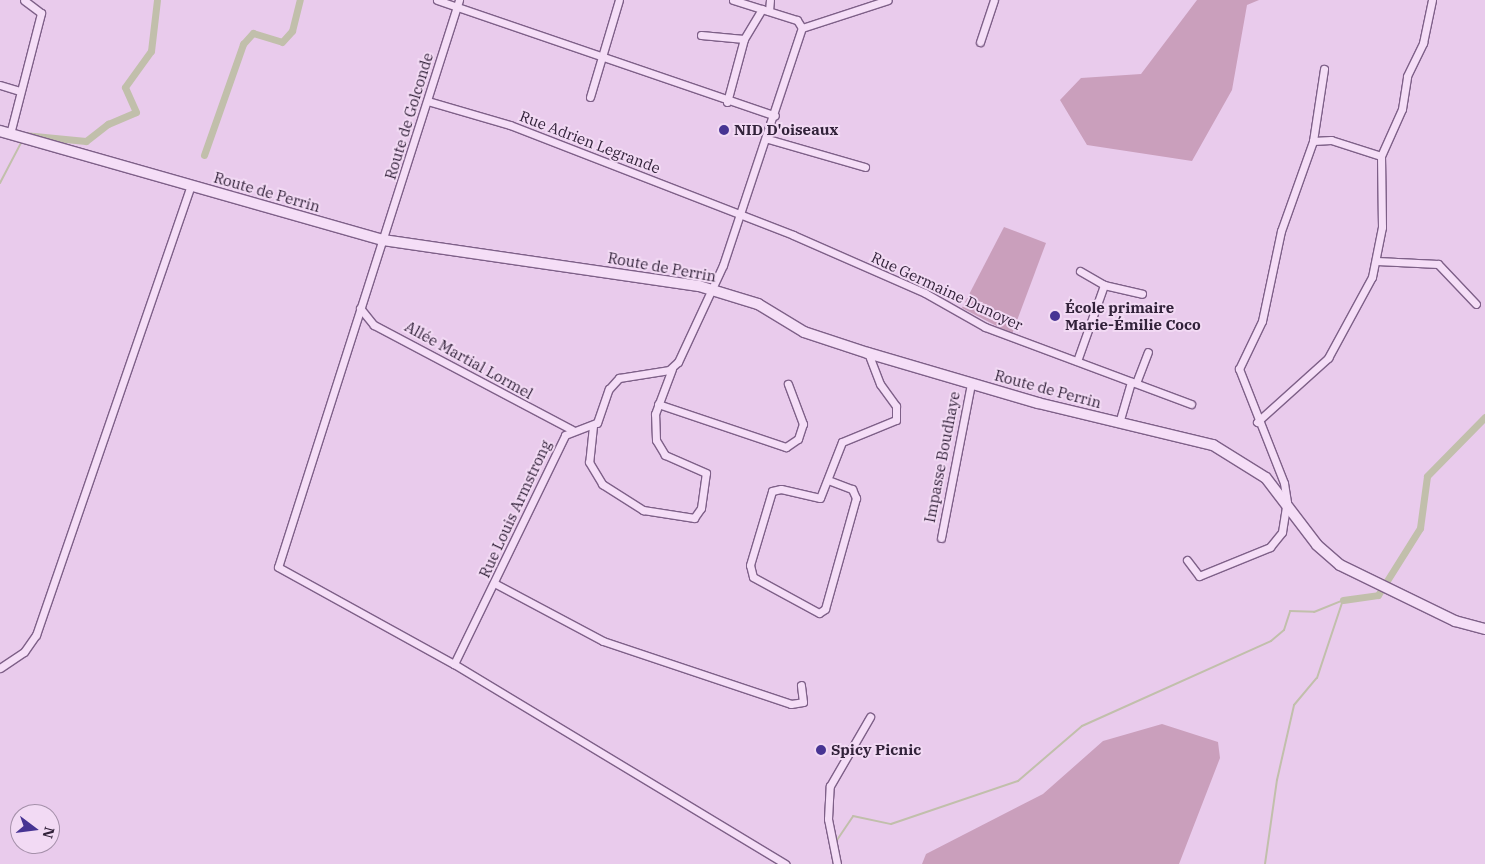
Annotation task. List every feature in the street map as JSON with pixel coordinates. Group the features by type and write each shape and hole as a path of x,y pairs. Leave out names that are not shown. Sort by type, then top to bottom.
{"main road":[{"name":"Route de Perrin","path":"9,134 383,240 711,289 758,304 804,332 868,353 970,383 1225,450 1266,478 1287,502 1324,553 1376,584 1485,629"}],"street":[{"path":"9,134 41,13 24,0"},
{"path":"437,0 458,3 726,102 775,116"},
{"path":"590,97 619,0"},
{"path":"672,369 620,378 609,389 593,426 590,462 602,484 643,510 693,518 701,508 707,476 703,469 662,452 654,432 658,404 672,369 711,289 741,215 768,139 802,28 798,20 733,0"},
{"path":"726,102 744,39 770,0"},
{"path":"802,28 888,0"},
{"path":"980,42 994,0"},
{"path":"1257,422 1328,358 1377,261 1383,214 1381,156 1402,109 1407,76 1423,43 1432,0"},
{"name":"Route de Golconde","path":"454,664 278,567 458,3"},
{"path":"701,35 744,39"},
{"path":"1187,560 1199,576 1270,547 1282,532 1287,502 1284,483 1257,422 1239,366 1260,327 1281,231 1313,141 1324,69"},
{"path":"0,85 20,91"},
{"name":"Rue Adrien Legrande","path":"428,101 510,125 741,215"},
{"path":"768,139 865,167"},
{"path":"1313,141 1331,140 1381,156"},
{"path":"0,668 24,652 36,635 191,186"},
{"name":"Rue Germaine Dunoyer","path":"741,215 925,293 985,327 1191,404"},
{"path":"1377,261 1438,264 1476,304"},
{"path":"1080,271 1104,285 1142,294"},
{"path":"1077,361 1104,285"},
{"name":"Allée Martial Lormel","path":"360,308 374,325 572,430"},
{"path":"1119,423 1148,352"},
{"path":"828,480 852,489 856,498 825,609 819,613 755,579 749,570 772,492 781,489 818,499 828,480 836,453 848,437 891,424 897,418 896,406 880,384 868,353"},
{"name":"Impasse Boudhaye","path":"941,538 970,383"},
{"path":"658,404 786,447 798,439 803,424 788,384"},
{"path":"572,430 593,426"},
{"name":"Rue Louis Armstrong","path":"454,664 496,584 563,438 572,430"},
{"path":"496,584 603,641 791,704 803,702 801,685"},
{"path":"454,664 785,864"},
{"path":"837,864 828,820 830,786 870,718"}],"shaded area":[{"path":"1197,0 1259,0 1247,5 1232,90 1192,161 1087,145 1060,100 1081,78 1141,74"},
{"path":"1004,227 1046,243 1012,334 962,308"},
{"path":"1162,724 1218,742 1220,758 1179,864 922,864 926,854 1043,794 1103,741"}],"waterway":[{"path":"24,135 86,141 108,124 136,112 125,87 151,51 157,0"},
{"path":"204,155 243,44 253,33 282,42 292,31 300,0"},
{"path":"0,183 22,141"},
{"path":"1343,600 1378,595 1420,528 1427,476 1485,417"},
{"path":"835,843 853,816 891,824 1018,781 1082,726 1271,641 1284,630 1290,611 1314,612 1343,600"},
{"path":"1265,864 1277,780 1294,705 1317,678 1343,600"}],"place":[{"name":"NID D'oiseaux","path":"724,130"},
{"name":"École primaire Marie-Émilie Coco","path":"1055,316"},
{"name":"Spicy Picnic","path":"821,750"}]}
